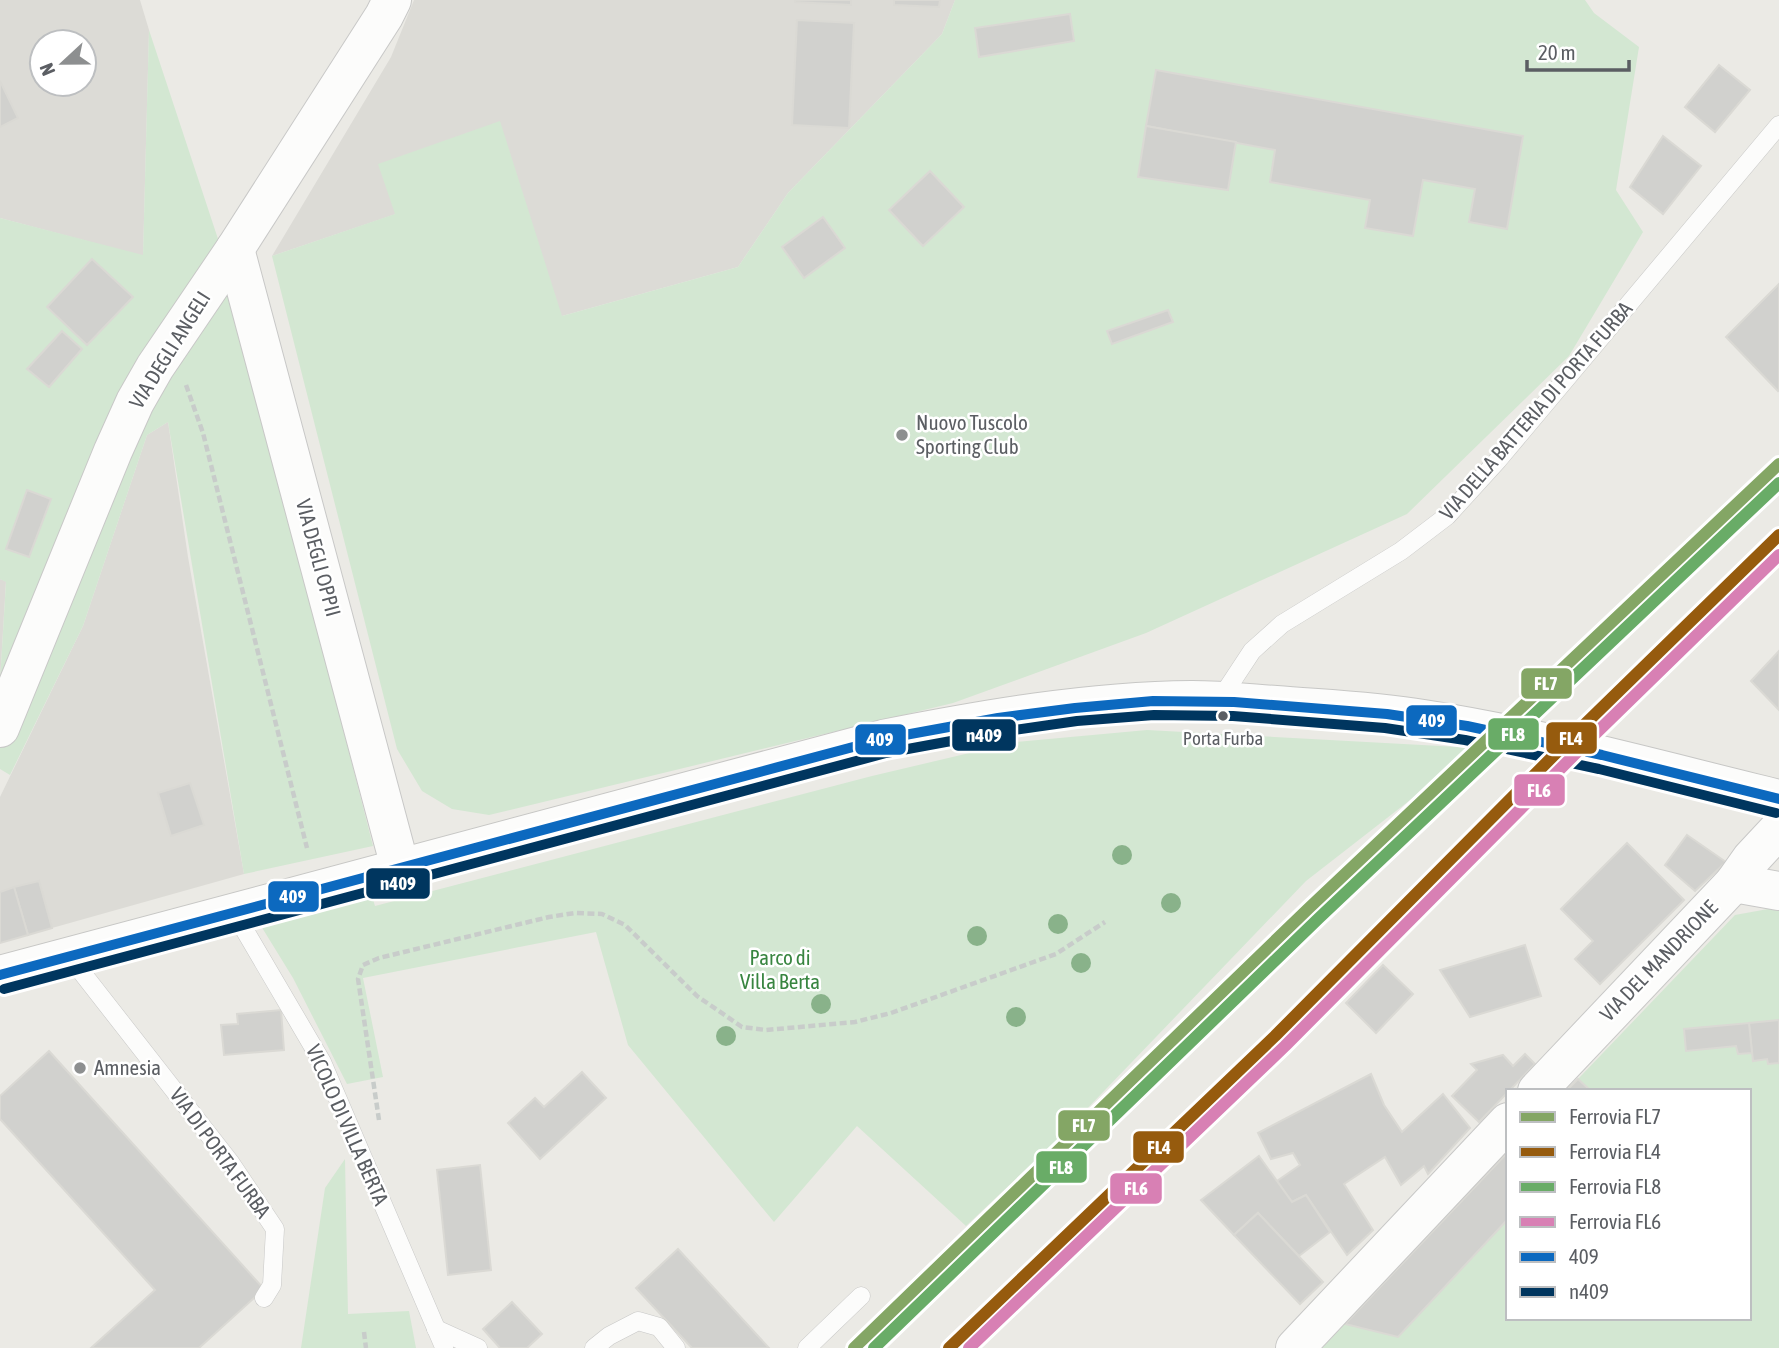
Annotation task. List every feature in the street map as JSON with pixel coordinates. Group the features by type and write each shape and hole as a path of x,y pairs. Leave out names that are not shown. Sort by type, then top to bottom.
{"street":[{"name":"VIA DEGLI ANGELI","path":"0,728 113,451 140,393 235,249 392,0"},
{"name":"VIA DEGLI OPPII","path":"235,249 400,867"},
{"path":"0,975 883,739 956,725 1111,705 1219,701 1356,711 1433,720 1536,741 1779,799"},
{"name":"VIA DEL MANDRIONE","path":"1539,1089 1779,829"},
{"path":"1742,871 1779,891"},
{"path":"1296,1348 1506,1124"}],"lane":[{"name":"VIA DELLA BATTERIA DI PORTA FURBA","path":"1219,701 1252,650 1282,624 1401,551 1447,516 1498,460 1779,125"},
{"name":"VICOLO DI VILLA BERTA","path":"234,912 322,1062 444,1347"},
{"name":"VIA DI PORTA FURBA","path":"69,956 230,1162 275,1230 272,1284 264,1298"},
{"path":"807,1348 861,1296"},
{"path":"594,1348 609,1336 638,1321 659,1327 676,1348"},
{"path":"436,1329 478,1348"}],"path":[{"path":"169,348 180,369 203,433 307,848"},
{"path":"380,1121 358,979 363,965 379,958 549,917 575,913 602,914 625,925 697,996 719,1012 742,1027 766,1030 855,1023 891,1013 1056,954 1105,922"},
{"path":"364,1332 366,1348"}],"shaded area":[{"path":"0,0 140,0 149,30 143,256 0,218"},
{"path":"414,0 955,0 942,34 788,193 738,267 562,316 396,214 272,256 391,57"},
{"path":"168,422 188,557 244,874 52,928 39,881 0,892 0,797 83,626 147,435"},
{"path":"0,579 6,581 0,681"}],"green space":[{"name":"Nuovo Tuscolo Sporting Club","path":"955,0 1585,0 1594,13 1639,47 1616,190 1643,232 1569,356 1407,514 1146,633 953,703 489,815 452,809 422,791 397,749 272,256 395,214 378,164 500,121 562,316 738,267 788,193 942,34"},
{"path":"149,30 218,239 373,846 244,874 168,422 147,435 83,626 10,775 0,769 0,681 6,582 0,579 0,218 143,255"},
{"name":"Parco di Villa Berta","path":"1147,730 1477,748 1306,881 1056,1141 966,1226 857,1126 774,1222 628,1045 596,932 363,978 383,1077 347,1084 293,978 261,926 371,893 375,906 872,776 1016,742"},
{"path":"1779,907 1779,1020 1684,1030 1687,1051 1736,1046 1738,1054 1752,1053 1753,1061 1767,1059 1768,1064 1779,1063 1779,1348 1322,1348 1345,1324 1398,1337 1506,1221 1506,1320 1751,1320 1751,1089 1589,1089 1578,1079 1735,915"},
{"path":"345,1159 348,1314 409,1311 416,1348 301,1348 325,1188"}],"building":[{"path":"851,0 851,5 795,2"},
{"path":"894,0 940,0 939,7 894,5"},
{"path":"1070,14 1074,41 979,57 975,28"},
{"path":"797,20 854,23 849,128 792,125"},
{"path":"1719,65 1750,90 1715,132 1685,107"},
{"path":"1156,70 1523,136 1507,229 1469,222 1475,189 1423,180 1413,236 1365,228 1370,200 1270,182 1275,150 1146,126"},
{"path":"0,81 18,118 0,127"},
{"path":"1146,126 1236,142 1228,190 1138,177"},
{"path":"1663,136 1701,166 1663,214 1630,187"},
{"path":"930,171 964,207 923,246 889,210"},
{"path":"823,217 845,248 804,278 782,247"},
{"path":"92,259 133,297 87,345 47,307"},
{"path":"1779,284 1779,390 1778,391 1726,337"},
{"path":"1168,310 1173,322 1112,344 1107,331"},
{"path":"62,331 82,349 49,387 27,369"},
{"path":"27,490 51,499 29,557 6,549"},
{"path":"1779,651 1779,710 1751,681"},
{"path":"190,783 204,825 171,836 158,793"},
{"path":"1687,835 1726,862 1695,891 1665,865"},
{"path":"1627,843 1684,900 1600,984 1575,959 1593,941 1561,909"},
{"path":"39,881 52,928 28,935 14,887"},
{"path":"14,887 28,935 0,943 0,892"},
{"path":"1525,945 1541,996 1470,1017 1440,970"},
{"path":"1383,965 1413,994 1376,1033 1346,1003"},
{"path":"281,1010 284,1050 224,1055 221,1025 238,1024 237,1014"},
{"path":"1779,1020 1779,1063 1768,1064 1767,1059 1753,1061 1749,1023"},
{"path":"1749,1023 1752,1053 1738,1054 1736,1046 1686,1051 1684,1029"},
{"path":"49,1051 264,1289 199,1348 91,1348 155,1290 0,1119 0,1096"},
{"path":"1525,1054 1535,1064 1511,1089 1506,1089 1506,1094 1479,1122 1452,1096 1477,1070 1471,1064 1503,1055 1513,1066"},
{"path":"582,1072 606,1098 540,1159 508,1123 535,1098 544,1107"},
{"path":"1371,1074 1384,1105 1402,1132 1443,1094 1470,1128 1428,1174 1424,1166 1401,1185 1385,1157 1344,1184 1373,1230 1347,1255 1306,1195 1292,1202 1277,1181 1300,1165 1293,1153 1271,1159 1258,1133"},
{"path":"1578,1079 1589,1089 1568,1089"},
{"path":"1506,1154 1506,1221 1398,1337 1345,1324"},
{"path":"1259,1156 1292,1202 1306,1195 1330,1232 1299,1256 1258,1213 1234,1235 1201,1200"},
{"path":"480,1165 491,1270 448,1275 437,1170"},
{"path":"1258,1213 1323,1282 1300,1304 1234,1235"},
{"path":"678,1249 769,1348 692,1348 636,1288"},
{"path":"512,1302 542,1334 527,1348 500,1348 483,1329"}],"rail line":[{"name":"FL7","path":"854,1348 1309,908 1779,464"},
{"name":"FL8","path":"874,1348 1319,918 1779,483"},
{"name":"FL4","path":"949,1348 1275,1036 1579,730 1779,535"},
{"name":"FL6","path":"969,1348 1285,1046 1589,740 1779,555"}],"transit line":[{"name":"409","path":"0,975 883,739 998,718 1075,708 1153,701 1234,702 1387,714 1467,726 1602,755 1779,799"},
{"name":"n409","path":"4,989 886,753 1077,721 1154,715 1233,716 1385,728 1465,740 1599,769 1776,813"}],"place":[{"name":"Nuovo Tuscolo Sporting Club","path":"902,435"},
{"name":"Porta Furba","path":"1223,716"},
{"name":"Amnesia","path":"80,1068"}]}
